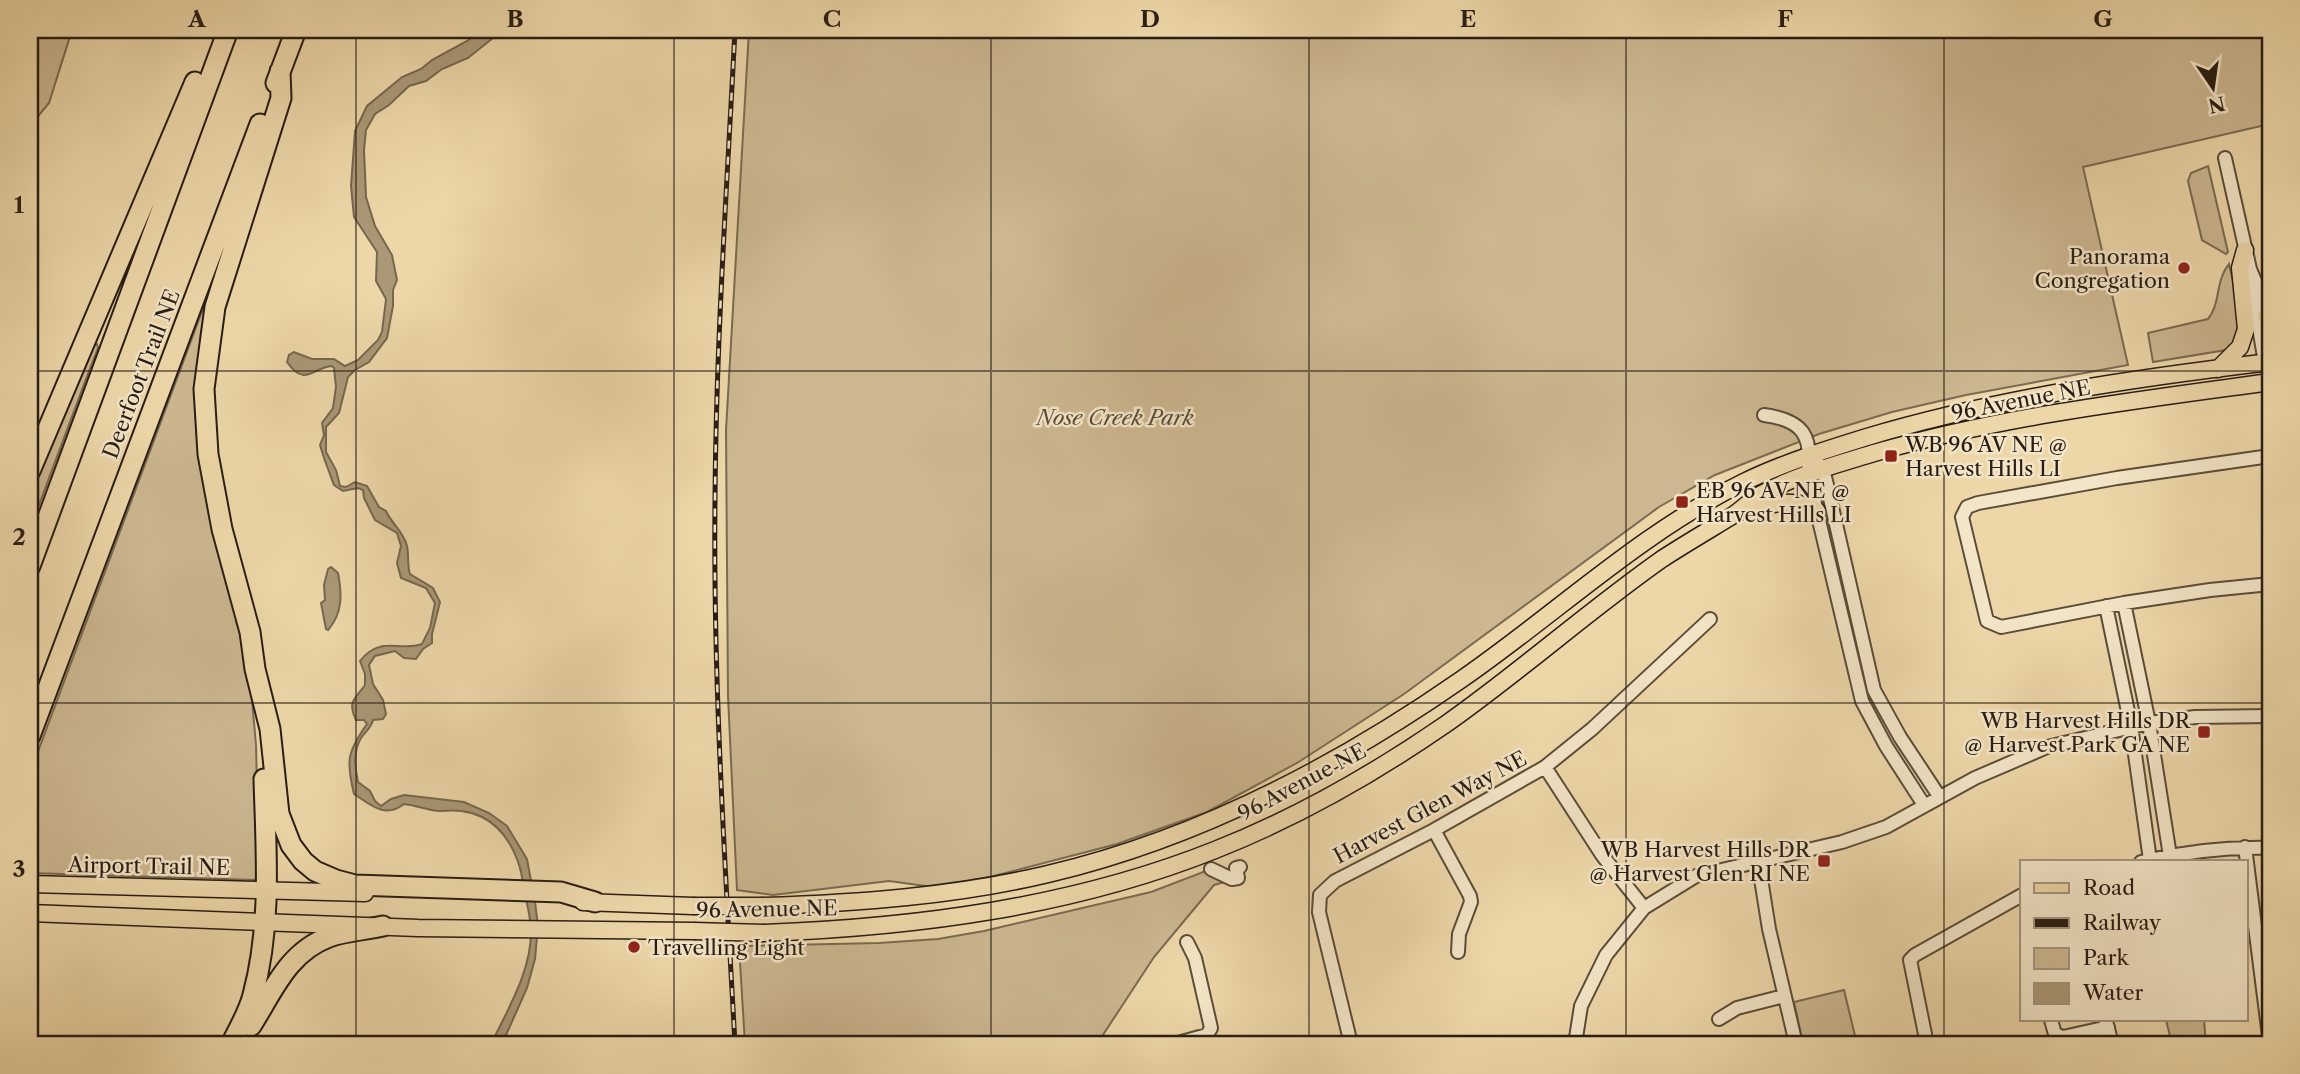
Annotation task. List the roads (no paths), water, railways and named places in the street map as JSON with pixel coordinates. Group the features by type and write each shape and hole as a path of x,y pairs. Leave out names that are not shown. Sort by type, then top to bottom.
{"highway":[{"path":"30,471 217,30"},
{"name":"Deerfoot Trail NE","path":"30,566 228,30"},
{"name":"Deerfoot Trail NE","path":"30,736 296,30"},
{"path":"281,71 281,98 215,307 204,389 208,454 222,529 250,632 262,701 270,729 279,814 291,845 303,861 315,871 336,880 355,885 464,893 561,892 595,902"},
{"path":"231,1044 253,997 266,921 262,701"},
{"path":"240,1044 291,961 330,937 383,926"}],"main road":[{"path":"2218,369 2240,347 2246,329 2240,268 2245,250"},
{"name":"96 Avenue NE","path":"595,902 763,906 890,899 963,891 1090,863 1203,824 1265,796 1344,753 1462,679 1639,545 1688,512 1746,481 1811,455 1956,413 2108,385 2218,369 2269,366"},
{"name":"96 Avenue NE","path":"266,921 383,926 764,933 894,926 967,916 1067,896 1175,865 1218,849 1334,792 1480,700 1664,558 1758,496 1815,472 1899,446 1977,428 2149,398 2270,382"},
{"path":"1737,512 1791,502 1809,505 1817,511"},
{"path":"1462,679 1480,700"},
{"name":"Airport Trail NE","path":"30,884 267,890"},
{"path":"267,890 464,893"},
{"path":"30,914 266,921"}],"street":[{"path":"2225,158 2245,250 2263,300 2270,335"},
{"path":"2250,269 2253,302 2269,366"},
{"path":"1764,415 1794,422 1808,439 1874,690 1938,796"},
{"path":"2270,456 2118,478 1967,507 1962,517 1987,621 2001,627 2124,603 2270,584"},
{"path":"1815,472 1817,511 1863,702 1886,746 1924,805"},
{"path":"2124,603 2149,723 2155,859"},
{"path":"2106,606 2155,859"},
{"path":"1545,767 1592,729 1710,619"},
{"path":"1575,1044 1581,1006 1606,954 1644,908 1696,876 1842,842 1885,827 1938,796 2047,747 2149,723 2195,717 2270,716"},
{"name":"Harvest Glen Way NE","path":"1351,1044 1319,912 1320,895 1335,881 1434,830 1545,767 1602,855 1644,908"},
{"path":"1434,830 1470,896 1471,902 1460,934 1458,952"},
{"path":"2155,859 2245,847 2270,848"},
{"path":"2245,847 2247,860"},
{"path":"1758,860 1769,929 1796,1044"},
{"path":"1211,869 1232,880 1238,878 1236,868 1240,867"},
{"path":"2248,871 2270,1044"},
{"path":"1927,1044 1910,960 1914,955 2020,896"},
{"path":"1174,1044 1207,1035 1210,1028 1195,958 1187,942"},
{"path":"1719,1018 1737,1008 1784,996"},
{"path":"2051,1021 2054,1034 2063,1037 2107,1023 2112,1044"}],"water":[{"path":"482,30 503,30 468,58 442,69 426,81 409,86 375,114 366,130 366,197 375,226 392,255 397,280 393,290 387,338 369,362 348,377 339,413 326,427 326,452 336,470 340,486 346,487 355,482 367,486 379,507 386,511 405,541 410,574 433,588 440,602 432,643 423,649 416,659 404,658 395,651 375,656 369,665 373,684 383,700 386,714 383,719 373,720 358,743 355,760 358,782 370,791 381,806 404,795 464,802 489,813 507,826 527,859 538,926 535,959 527,988 502,1044 491,1044 518,989 530,944 530,917 521,872 510,844 498,829 482,817 461,811 436,811 404,804 391,810 378,809 354,794 350,757 355,742 367,724 364,720 356,720 352,708 353,701 365,685 365,674 360,661 367,653 382,646 422,644 430,628 435,603 426,588 401,578 397,563 401,546 397,533 375,520 363,490 358,488 343,491 334,485 320,445 324,435 322,423 333,408 336,387 334,368 325,367 304,375 293,370 287,362 289,355 294,352 312,359 334,359 345,366 358,360 378,340 382,332 386,299 376,281 377,252 354,217 351,186 355,131 367,106 402,77 421,69"},
{"path":"331,567 338,573 341,596 339,610 328,630 321,603 325,600 324,585"}],"railway":[{"path":"735,30 717,382 715,568 720,772 735,1044"}],"place":[{"name":"Panorama Congregation","path":"2184,268"},
{"name":"WB 96 AV NE @ Harvest Hills LI","path":"1891,456"},
{"name":"EB 96 AV NE @ Harvest Hills LI","path":"1682,502"},
{"name":"WB Harvest Hills DR @ Harvest Park GA NE","path":"2204,732"},
{"name":"WB Harvest Hills DR @ Harvest Glen RI NE","path":"1824,861"},
{"name":"Travelling Light","path":"634,947"}],"park label":[{"name":"Nose Creek Park","path":"1115,417"}]}
